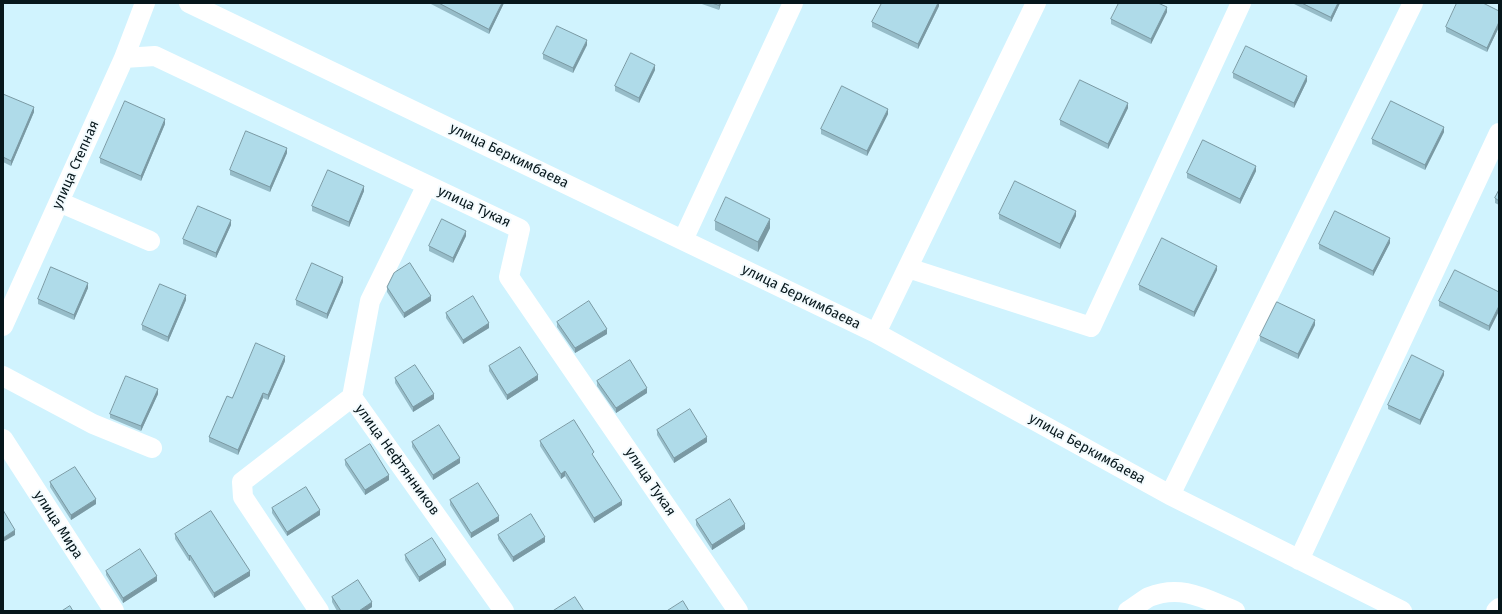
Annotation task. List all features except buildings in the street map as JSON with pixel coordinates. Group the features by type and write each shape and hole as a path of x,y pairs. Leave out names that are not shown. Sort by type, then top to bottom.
{"street":[{"name":"улица Степная","path":"3,326 124,58 145,3"},
{"name":"улица Беркимбаева","path":"189,3 876,333 1170,495 1402,611"},
{"path":"683,240 793,3"},
{"path":"876,333 1036,3"},
{"path":"908,268 1092,326 1241,3"},
{"path":"1170,495 1413,3"},
{"name":"улица Тукая","path":"124,58 155,56 520,229 510,277 738,611"},
{"path":"1299,560 1499,133"},
{"name":"улица Нефтянников","path":"428,185 370,301 352,397 504,611"},
{"path":"59,202 150,241"},
{"path":"3,376 93,424 152,448"},
{"path":"318,611 244,497 242,482 352,397"},
{"name":"улица Мира","path":"3,439 114,611"},
{"path":"1128,611 1148,598 1169,591 1189,593 1235,611"},
{"path":"1496,611 1499,608"}]}
